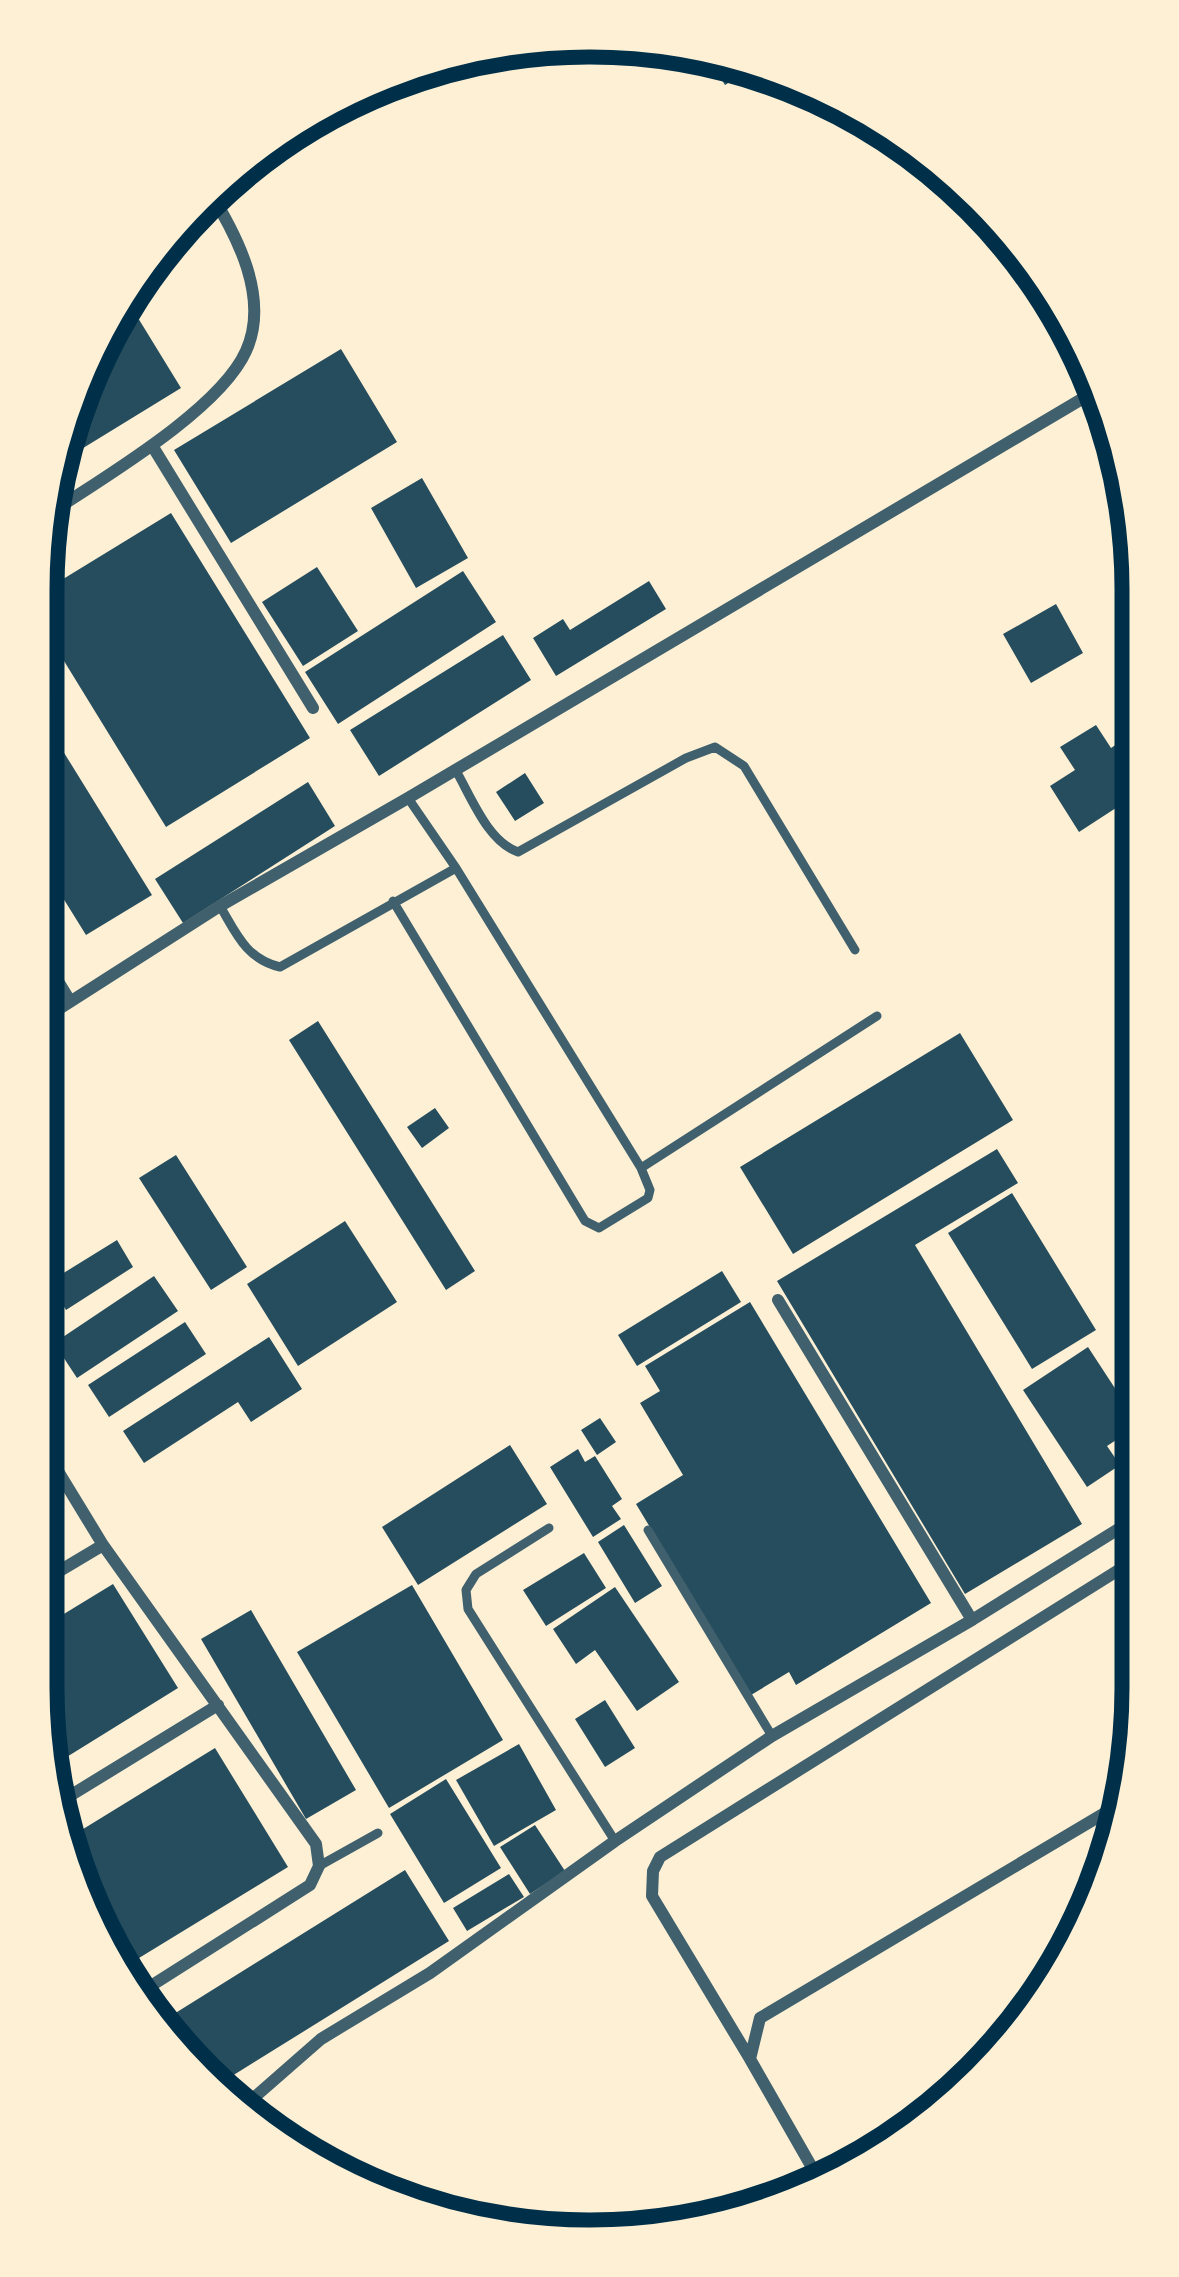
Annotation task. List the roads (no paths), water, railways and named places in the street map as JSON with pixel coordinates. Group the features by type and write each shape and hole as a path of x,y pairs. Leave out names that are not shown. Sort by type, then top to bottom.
{"street":[{"path":"64,504 153,447 222,383 247,350 253,311 251,280 232,227 219,207"},
{"path":"57,1010 220,905 1086,398"},
{"path":"153,447 313,708"},
{"path":"57,980 70,1001"},
{"path":"778,1300 972,1620"},
{"path":"57,1469 104,1545 316,1844 319,1866 310,1885 150,1987"},
{"path":"252,2099 321,2039 430,1973 614,1841 772,1736 1122,1527"},
{"path":"57,1573 104,1545"},
{"path":"813,2170 652,1896 652,1871 660,1857 1122,1568"},
{"path":"68,1797 218,1706"},
{"path":"750,2060 752,2036 760,2018 1107,1812"}],"lane":[{"path":"455,769 496,838 518,852 686,758 715,747 744,766 855,950"},
{"path":"394,901 585,1221 599,1228 648,1198 650,1190 641,1168 457,868 408,798"},
{"path":"220,905 246,950 262,963 280,967 457,868"},
{"path":"641,1168 877,1016"},
{"path":"549,1528 476,1574 466,1590 468,1609 614,1841"},
{"path":"648,1530 772,1736"},
{"path":"319,1866 378,1834"}]}
